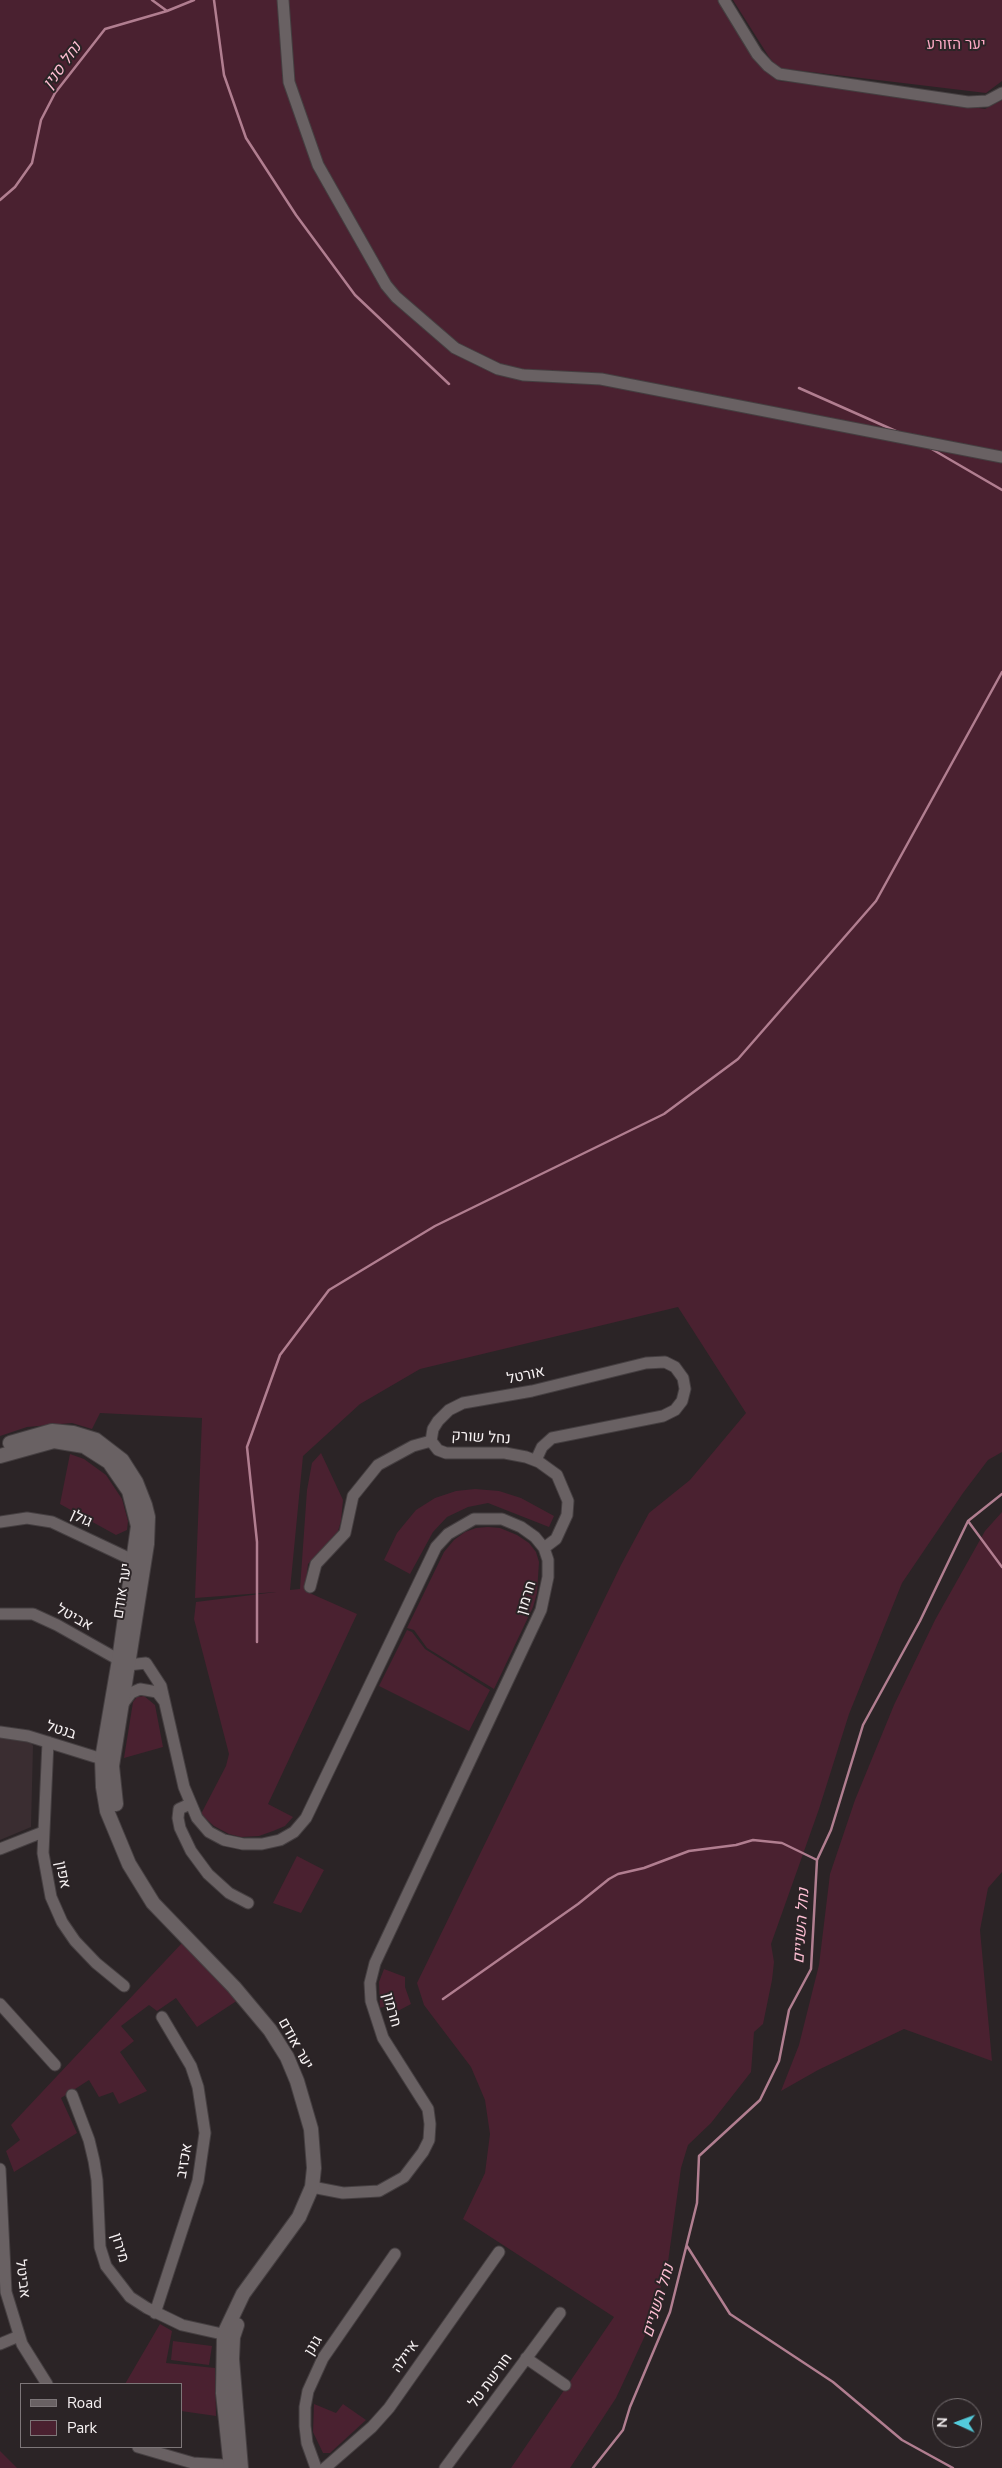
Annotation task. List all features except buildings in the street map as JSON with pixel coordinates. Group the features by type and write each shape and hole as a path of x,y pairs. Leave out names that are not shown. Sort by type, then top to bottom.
{"street":[{"path":"283,0 289,82 318,166 386,285 396,297 455,348 498,369 523,375 601,379 1002,456"},
{"path":"724,0 757,54 779,74 968,102 987,101 1002,93"},
{"name":"אורטל","path":"432,1441 433,1429 438,1421 449,1410 463,1403 532,1391 646,1363 665,1362 675,1367 683,1378 685,1389 682,1401 675,1410 663,1416 552,1438 542,1447 536,1460"},
{"name":"יער אודם","path":"0,1446 42,1432 62,1431 96,1440 116,1454 136,1482 146,1505 148,1530 139,1563 107,1759 129,1864 153,1903 266,2023 287,2057 301,2091 311,2130 314,2168 312,2187 299,2217 258,2273 229,2336 236,2467"},
{"name":"יער אודם","path":"0,1456 54,1441 84,1446 101,1455 117,1470 134,1502 138,1526 139,1563"},
{"name":"נחל שורק","path":"310,1588 316,1564 345,1533 353,1496 378,1466 413,1446 432,1441 438,1450 446,1453 504,1453 536,1460 557,1475 568,1501 563,1528 556,1539 544,1548"},
{"name":"גולן","path":"0,1522 26,1518 52,1522 139,1563"},
{"path":"124,1663 146,1663 161,1686 190,1804 197,1818 209,1832 224,1840 243,1844 262,1844 280,1840 294,1832 306,1818 436,1547 448,1534 474,1519 502,1519 528,1532 544,1548"},
{"name":"חרמון","path":"312,2187 343,2193 379,2191 404,2177 423,2152 429,2140 430,2124 428,2109 383,2038 371,2001 370,1983 375,1963 384,1943 541,1610 548,1577 548,1560 544,1548"},
{"name":"אביטל","path":"0,1614 20,1612 44,1618 124,1663"},
{"name":"יער אודם","path":"107,1759 122,1705 124,1663"},
{"path":"122,1705 132,1693 140,1689 157,1692 164,1702"},
{"name":"בנטל","path":"0,1732 48,1742 107,1759"},
{"name":"אפון","path":"48,1742 43,1832 45,1874 51,1898 62,1922 96,1963 124,1986"},
{"path":"190,1804 179,1809 178,1818 180,1828 192,1851 208,1874 229,1893 248,1903"},
{"path":"0,1849 43,1832"},
{"path":"0,2004 55,2065"},
{"name":"אכזיב","path":"155,2313 198,2181 205,2133 198,2087 191,2066 162,2017"},
{"name":"מירון","path":"72,2095 89,2140 94,2161 97,2180 100,2247 106,2266 130,2297 155,2313 182,2324 229,2336"},
{"name":"אביטל","path":"0,2169 2,2276 19,2336 37,2372 46,2383"},
{"name":"איילה","path":"325,2468 372,2428 389,2408 499,2252"},
{"name":"גונן","path":"316,2468 307,2444 305,2426 305,2407 308,2391 323,2358 395,2254"},
{"name":"חורשת טל","path":"445,2468 560,2313"},
{"path":"0,2344 19,2336"},
{"path":"526,2358 566,2385"},
{"path":"141,2448 193,2463 236,2467"}],"shaded area":[{"path":"0,1738 18,1738 31,1742 33,1746 31,1827 0,1840"}],"green space":[{"path":"0,0 718,0 744,43 768,73 779,81 854,88 985,109 1002,100 1002,1452 988,1460 963,1493 902,1583 849,1714 819,1809 771,1944 774,1962 772,1980 763,2024 754,2032 751,2072 711,2123 688,2145 681,2168 668,2262 650,2325 616,2398 570,2468 511,2468 614,2317 463,2219 485,2173 490,2134 485,2100 471,2067 424,2005 417,1983 621,1565 649,1513 690,1480 746,1413 678,1307 420,1369 360,1404 303,1456 290,1590 300,1589 307,1490 312,1463 321,1453 343,1500 341,1521 338,1531 308,1564 305,1591 357,1614 268,1804 293,1817 285,1826 273,1831 259,1836 241,1837 229,1834 214,1826 201,1814 226,1766 229,1754 194,1619 196,1602 276,1592 195,1598 202,1418 100,1413 92,1429 72,1423 27,1427 0,1436"},
{"name":"יער הזורע","path":"733,0 1002,0 1002,81 986,93 778,68"},
{"path":"70,1454 84,1459 106,1475 122,1499 128,1521 127,1530 116,1535 60,1504"},
{"path":"475,1489 499,1491 521,1498 554,1516 549,1527 488,1503 468,1507 447,1517 433,1532 410,1574 384,1560 397,1533 416,1510 435,1498 456,1491"},
{"path":"1002,1512 1002,1872 988,1888 980,1930 992,2061 904,2029 818,2070 781,2091 799,2045 819,1965 830,1874 855,1800 894,1705 935,1620 985,1531"},
{"path":"476,1528 500,1528 517,1535 529,1543 536,1552 539,1562 537,1593 533,1607 494,1689 427,1648 414,1630 407,1628 444,1552 454,1540 465,1532"},
{"path":"407,1630 412,1632 425,1649 490,1690 469,1731 379,1686"},
{"path":"144,1696 155,1705 163,1747 124,1758 133,1702 137,1697"},
{"path":"297,1856 324,1870 301,1913 273,1903"},
{"path":"182,1943 238,2000 197,2027 176,1998 157,2011 149,2005 121,2026 134,2041 120,2052 147,2091 119,2104 113,2092 99,2097 89,2080 61,2098 77,2133 14,2172 6,2151 20,2140 11,2125"},
{"path":"384,1969 405,1977 405,1987 411,2004 396,2012 393,2004 380,2008 379,1982"},
{"path":"160,2324 172,2331 166,2363 215,2368 216,2416 182,2411 182,2383 126,2383"},
{"path":"173,2341 212,2346 209,2365 171,2360"},
{"path":"314,2404 336,2413 343,2404 366,2420 330,2453 323,2453 313,2432"},
{"path":"0,2451 17,2468 0,2468"}],"waterway":[{"path":"152,0 167,11"},
{"name":"נחל סנין","path":"0,200 15,187 32,163 41,120 55,93 105,29 167,11 194,0"},
{"path":"214,0 224,75 246,138 296,215 355,295 449,384"},
{"path":"799,388 898,432"},
{"path":"930,448 1002,490"},
{"path":"257,1642 257,1542 247,1447 280,1355 329,1290 435,1226 664,1114 738,1059 876,901 1002,672"},
{"name":"נחל השניים","path":"593,2468 623,2430 630,2407 670,2312 697,2203 699,2156 760,2100 779,2061 789,2010 811,1969 817,1860 831,1830 863,1725 920,1621 968,1521 1002,1494"},
{"path":"968,1521 1002,1567"},
{"path":"443,1999 618,1874 644,1868 689,1851 736,1845 753,1840 782,1843 817,1860"},
{"path":"687,2246 730,2314 833,2382 902,2440 953,2468"}]}
